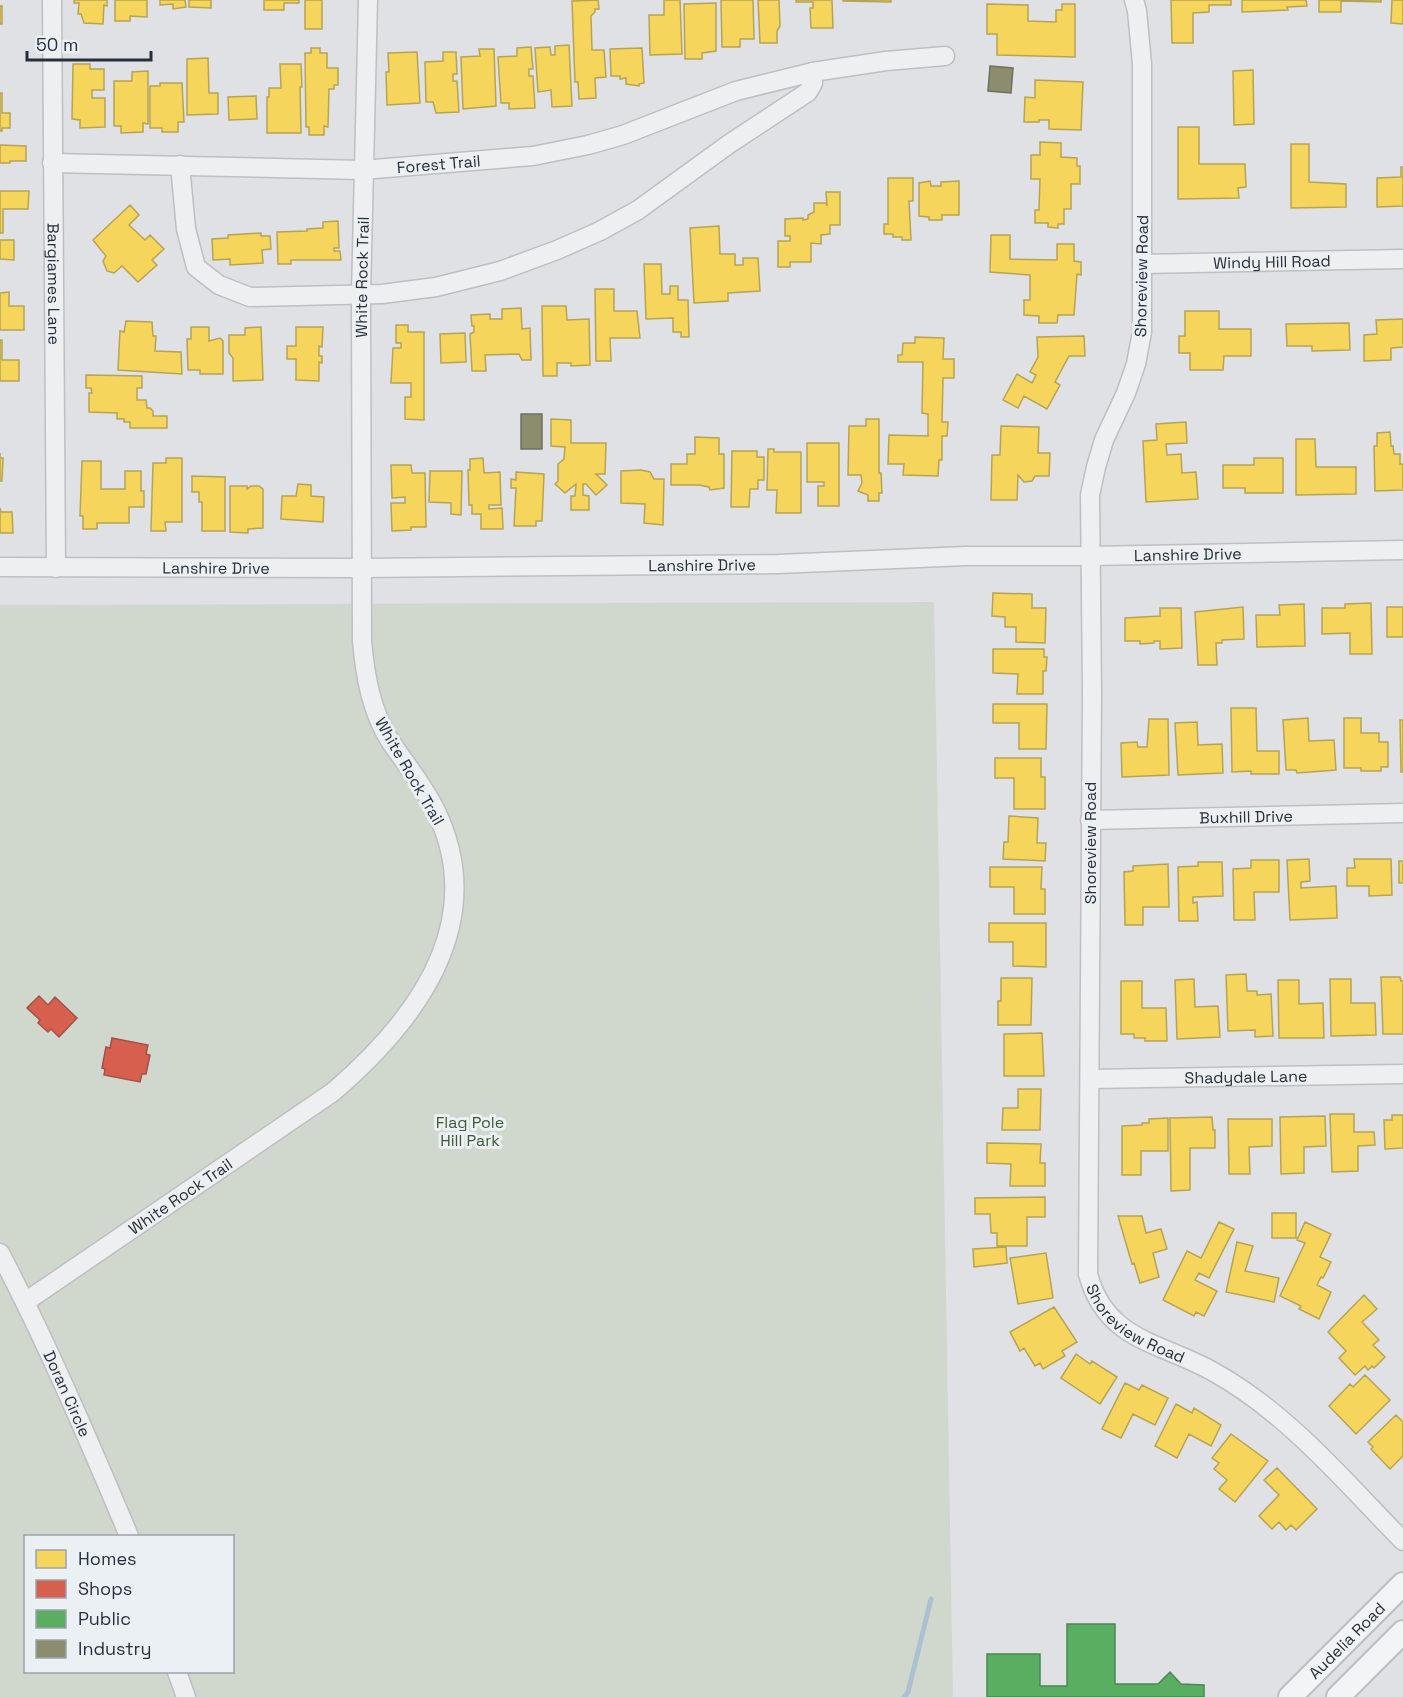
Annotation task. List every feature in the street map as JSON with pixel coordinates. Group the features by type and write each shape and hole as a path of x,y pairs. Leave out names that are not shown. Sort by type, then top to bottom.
{"main road":[{"name":"Audelia Road","path":"1290,1697 1403,1584"},
{"name":"Audelia Road","path":"1338,1697 1403,1632"}],"street":[{"name":"Bargiames Lane","path":"52,0 56,568"},
{"name":"White Rock Trail","path":"25,1302 333,1092 362,1068 401,1024 423,991 439,959 454,911 456,892 454,867 447,837 435,808 389,738 376,712 368,686 362,641 362,170 368,0"},
{"name":"Shoreview Road","path":"1134,0 1142,64 1142,332 1136,364 1126,393 1104,440 1090,495 1090,1079 1087,1260 1093,1293 1103,1309 1119,1325 1138,1338 1211,1370 1249,1394 1294,1431 1403,1541"},
{"name":"Forest Trail","path":"52,163 362,170 533,156 588,145 622,135 736,92 813,72 886,61 945,56"},
{"path":"180,165 186,229 196,267 219,285 250,297 361,295 436,287 500,271 557,250 600,231 638,210 729,144 808,92 813,83 813,72"},
{"name":"Windy Hill Road","path":"1142,264 1403,259"},
{"name":"Lanshire Drive","path":"0,567 363,568 778,564 966,556 1403,550"},
{"name":"Buxhill Drive","path":"1090,820 1403,813"},
{"name":"Shadydale Lane","path":"1090,1079 1403,1074"},
{"name":"Doran Circle","path":"0,1253 25,1302 129,1535"},
{"path":"178,1673 186,1697"}],"green space":[{"name":"Flag Pole Hill Park","path":"934,602 953,1697 0,1697 0,605"}],"building: Homes":[{"path":"74,0 107,0 107,6 104,5 103,24 84,23 81,14 78,14 79,3 74,3"},
{"path":"115,0 147,0 147,17 130,16 130,21 115,21"},
{"path":"160,0 185,0 186,7 173,9 173,4 160,5"},
{"path":"189,0 211,0 211,8 189,7"},
{"path":"264,0 299,0 299,3 284,3 284,10 264,10"},
{"path":"305,0 322,0 322,29 305,29"},
{"path":"598,0 599,9 595,9 591,16 592,50 604,50 606,77 595,78 596,98 579,99 578,82 575,82 572,1"},
{"path":"664,0 680,0 682,54 650,55 649,15 664,15"},
{"path":"721,0 753,0 754,39 740,39 740,47 722,47"},
{"path":"758,0 779,0 780,26 777,31 777,43 760,43"},
{"path":"796,0 832,0 833,28 811,28 810,8 813,8 813,2 796,2"},
{"path":"891,0 891,2 843,1"},
{"path":"1171,0 1231,0 1231,5 1209,5 1209,12 1193,13 1193,43 1172,43"},
{"path":"1242,0 1306,0 1307,6 1287,7 1288,10 1242,12"},
{"path":"1319,0 1381,0 1381,2 1341,1 1341,12 1319,12"},
{"path":"1392,0 1403,0 1403,24 1391,23"},
{"path":"716,3 716,51 702,53 702,59 685,59 684,4"},
{"path":"987,4 1028,5 1028,21 1056,22 1056,10 1062,10 1062,4 1075,4 1075,57 997,55 997,34 987,34"},
{"path":"0,6 2,6 2,24 0,24"},
{"path":"569,45 572,106 552,107 551,90 538,92 535,48 550,47 551,55 555,55 555,46"},
{"path":"531,47 533,69 529,69 529,76 533,76 535,108 509,109 509,103 501,103 498,57 517,56 517,48"},
{"path":"311,48 320,48 320,53 327,53 327,68 338,68 338,85 334,85 334,89 329,89 328,127 324,126 324,135 309,135 309,127 306,127 305,53 311,53"},
{"path":"642,48 644,83 639,86 626,84 626,78 611,76 610,49"},
{"path":"479,49 494,49 496,106 463,109 461,57 480,56"},
{"path":"417,52 420,103 387,105 388,53"},
{"path":"443,52 456,52 457,74 453,74 453,81 457,81 459,112 436,113 433,102 426,102 425,62 443,61"},
{"path":"208,58 209,93 218,93 218,114 187,115 187,59"},
{"path":"73,64 90,64 90,69 104,69 104,90 92,90 92,98 105,98 105,127 80,128 80,120 72,119"},
{"path":"280,64 301,64 301,133 267,133 267,97 269,97 269,88 281,88"},
{"path":"1253,70 1254,124 1234,125 1233,71"},
{"path":"148,71 148,124 143,123 143,132 121,133 121,126 114,126 114,81 132,81 132,72"},
{"path":"1035,80 1083,82 1081,130 1049,129 1049,120 1024,122 1025,97 1035,98"},
{"path":"160,83 182,83 184,122 178,122 178,132 162,132 162,128 150,128 150,86 160,86"},
{"path":"0,93 2,93 2,113 10,113 10,128 2,128 2,131 0,131"},
{"path":"256,96 257,119 229,120 228,97"},
{"path":"1178,127 1199,127 1199,164 1245,164 1246,187 1238,188 1239,198 1178,199"},
{"path":"1040,142 1061,143 1061,157 1077,158 1077,166 1080,166 1080,184 1071,184 1071,209 1064,209 1064,224 1058,224 1058,228 1048,227 1048,223 1035,223 1035,210 1039,210 1040,179 1031,179 1031,155 1040,155"},
{"path":"1291,144 1309,144 1309,182 1346,184 1346,207 1291,208"},
{"path":"0,145 26,146 26,161 0,163"},
{"path":"1401,167 1403,167 1403,206 1377,207 1377,178 1401,177"},
{"path":"888,178 913,178 913,201 909,201 911,240 893,237 893,234 884,234 884,224 888,224"},
{"path":"930,181 931,186 941,186 941,182 959,181 959,215 942,215 942,220 929,220 929,217 919,216 919,183"},
{"path":"0,191 29,191 28,209 3,209 3,233 0,233"},
{"path":"826,192 840,192 840,225 830,225 830,234 821,235 821,244 811,243 811,262 790,262 790,267 778,267 778,241 790,241 790,236 785,236 785,219 808,219 808,215 814,212 814,203 826,203 827,206"},
{"path":"130,205 139,215 129,225 145,240 150,235 164,249 152,260 157,265 138,282 122,266 114,273 107,271 103,261 106,256 93,240"},
{"path":"338,221 339,248 334,248 334,251 340,251 341,260 291,260 291,264 278,264 277,232 307,231 307,229 323,228 323,222"},
{"path":"719,226 720,254 735,254 735,265 743,265 743,258 758,258 760,291 728,293 728,301 694,303 690,228"},
{"path":"261,233 261,236 270,236 271,249 262,250 263,263 230,265 230,259 213,260 212,239 228,238 228,235"},
{"path":"991,235 1010,235 1010,259 1057,260 1057,244 1074,244 1074,261 1081,262 1081,275 1077,274 1074,315 1058,315 1057,323 1039,323 1039,316 1024,315 1024,300 1030,300 1030,275 990,272"},
{"path":"0,240 14,240 14,260 0,259"},
{"path":"644,264 661,264 662,294 670,294 670,286 678,286 678,300 688,300 689,337 681,337 681,332 673,332 673,318 646,319"},
{"path":"595,289 614,289 614,311 637,311 640,338 610,338 611,361 596,361"},
{"path":"9,292 9,306 24,306 24,330 0,330 0,293"},
{"path":"542,306 566,306 567,320 589,319 590,365 571,366 571,363 557,363 557,376 543,376"},
{"path":"521,308 522,329 530,328 531,360 522,360 519,354 485,355 486,371 472,371 470,334 474,332 474,326 472,326 471,315 490,314 490,319 502,319 502,309"},
{"path":"1185,311 1219,311 1219,329 1251,329 1251,356 1224,356 1223,370 1190,370 1190,353 1179,353 1179,336 1185,336"},
{"path":"1403,319 1403,347 1391,348 1391,360 1364,361 1364,335 1377,334 1376,320"},
{"path":"126,321 152,322 153,336 156,336 155,351 181,352 182,374 118,370 120,331 124,332"},
{"path":"1349,323 1350,350 1312,351 1312,346 1287,346 1286,324"},
{"path":"396,325 408,325 408,332 424,332 424,420 405,419 405,397 411,397 411,383 391,383 393,348 401,348 401,343 396,343"},
{"path":"191,327 209,327 209,341 220,338 223,341 223,374 200,374 200,370 188,370 187,339 191,339"},
{"path":"261,327 263,380 233,381 233,358 229,353 229,335 245,335 245,328"},
{"path":"296,327 323,327 322,347 319,346 322,363 319,362 319,381 296,380 296,359 287,359 287,346 296,346"},
{"path":"465,333 466,362 441,363 440,334"},
{"path":"1084,336 1085,356 1069,356 1055,382 1060,385 1047,409 1024,396 1018,408 1003,400 1017,374 1032,383 1036,375 1030,372 1038,357 1037,337"},
{"path":"915,337 944,338 943,359 954,359 954,378 943,378 942,422 948,422 947,436 942,436 942,460 939,460 938,476 903,475 904,464 888,464 889,435 928,436 928,414 922,413 923,362 898,362 898,355 902,355 903,343 915,343"},
{"path":"0,340 2,340 2,360 19,360 19,381 0,381"},
{"path":"86,375 142,376 142,388 137,388 137,400 146,400 147,408 153,411 153,416 167,416 167,428 130,428 130,422 117,419 117,413 89,412 89,393 92,393 91,388 86,388"},
{"path":"551,419 571,420 571,443 606,443 605,474 596,474 607,485 596,495 586,484 583,484 583,495 589,496 589,510 571,510 571,496 575,496 576,484 565,493 555,484 558,481 558,464 564,459 565,447 551,446"},
{"path":"866,419 879,419 879,473 881,473 882,493 879,493 879,501 868,501 868,495 858,491 862,483 861,475 848,475 849,426 866,426"},
{"path":"1186,422 1187,443 1166,444 1167,455 1181,454 1182,473 1196,472 1198,499 1146,502 1143,441 1157,440 1156,424"},
{"path":"1001,426 1039,427 1038,453 1050,453 1049,476 1035,476 1032,481 1024,482 1018,475 1017,500 991,500 992,455 1000,455"},
{"path":"1390,432 1394,454 1400,454 1400,464 1403,464 1403,490 1375,491 1374,446 1377,446 1377,433"},
{"path":"695,437 719,438 719,454 724,454 724,488 710,490 709,487 699,485 671,485 671,464 687,464 687,454 695,454"},
{"path":"1296,439 1315,439 1316,467 1356,467 1356,494 1296,495"},
{"path":"807,443 839,443 839,506 818,506 818,486 824,486 824,482 807,482"},
{"path":"768,449 774,449 774,452 801,452 801,513 776,513 777,490 767,490"},
{"path":"732,451 757,451 757,457 764,457 764,480 758,480 758,489 750,489 749,507 731,507"},
{"path":"0,458 3,458 2,481 0,481"},
{"path":"166,458 182,458 182,522 165,522 166,531 151,531 153,463 166,463"},
{"path":"483,458 484,473 500,472 501,505 489,505 489,509 502,508 503,529 481,529 481,514 472,514 472,505 469,505 470,459"},
{"path":"1254,458 1283,458 1283,493 1245,493 1245,488 1223,488 1223,465 1254,465"},
{"path":"82,461 101,461 101,489 125,489 125,471 141,471 144,507 129,507 129,523 97,523 97,529 83,529 83,516 80,516"},
{"path":"391,465 411,465 412,473 425,473 426,527 392,531 391,503 405,503 405,497 392,498"},
{"path":"430,471 462,471 461,515 451,514 451,503 429,502"},
{"path":"621,471 650,472 654,479 664,479 663,525 644,523 645,504 621,503"},
{"path":"516,472 544,474 542,521 536,521 536,526 514,526 516,488 511,488 511,479 516,480"},
{"path":"192,476 225,477 225,531 202,531 202,502 199,502 199,492 192,492"},
{"path":"298,484 311,485 311,496 324,497 323,522 281,519 282,496 296,496"},
{"path":"230,486 247,486 247,489 251,486 259,486 263,489 263,528 248,529 248,533 230,532"},
{"path":"0,508 1,512 12,512 13,533 0,533"},
{"path":"993,593 1032,594 1032,608 1046,608 1045,643 1016,642 1016,627 1005,627 1005,617 992,616"},
{"path":"1371,603 1372,654 1350,654 1350,633 1322,634 1322,608 1345,608 1345,604"},
{"path":"1304,604 1305,646 1257,647 1256,615 1280,615 1279,605"},
{"path":"1243,607 1244,639 1222,640 1222,643 1216,643 1217,665 1198,665 1195,612"},
{"path":"1387,607 1403,607 1403,637 1387,637"},
{"path":"1160,608 1181,608 1182,648 1160,649 1160,641 1140,644 1140,641 1125,641 1125,618 1160,616"},
{"path":"993,649 1044,649 1044,657 1047,657 1046,671 1043,671 1043,694 1017,694 1018,674 993,673"},
{"path":"993,704 1047,704 1046,749 1019,749 1019,723 993,723"},
{"path":"1231,708 1256,708 1257,751 1279,751 1279,774 1251,774 1251,771 1232,772"},
{"path":"1308,718 1309,741 1334,740 1336,770 1297,773 1296,770 1286,770 1283,720"},
{"path":"1344,718 1361,718 1361,733 1379,733 1379,742 1388,742 1388,767 1381,767 1381,771 1344,768"},
{"path":"1149,719 1168,719 1169,775 1122,777 1121,743 1137,742 1138,747 1147,747"},
{"path":"1400,720 1403,720 1403,772 1401,772"},
{"path":"1197,722 1198,745 1222,744 1223,773 1178,775 1175,723"},
{"path":"995,758 1041,758 1041,777 1045,777 1045,809 1014,809 1014,778 995,778"},
{"path":"1009,816 1038,818 1037,843 1046,843 1045,861 1003,859 1004,842 1008,842"},
{"path":"1309,859 1310,881 1301,882 1301,888 1336,886 1337,918 1290,920 1287,860"},
{"path":"1354,859 1391,859 1392,895 1369,896 1369,886 1347,886 1347,868 1355,868"},
{"path":"1251,860 1279,860 1279,892 1254,892 1255,920 1234,920 1233,869 1251,868"},
{"path":"1399,861 1403,861 1403,883 1399,883"},
{"path":"1198,862 1222,862 1223,896 1193,897 1193,903 1197,902 1198,921 1179,921 1178,867 1198,866"},
{"path":"1168,864 1169,907 1143,907 1143,925 1125,925 1124,872 1133,871 1133,866"},
{"path":"990,867 1042,867 1041,889 1045,889 1045,914 1014,914 1014,887 990,887"},
{"path":"989,923 1046,923 1046,967 1013,966 1013,942 989,942"},
{"path":"1246,974 1247,991 1257,991 1257,995 1271,994 1273,1036 1255,1037 1255,1030 1228,1031 1226,975"},
{"path":"1381,977 1400,977 1403,981 1403,1034 1383,1034"},
{"path":"1001,978 1032,978 1031,1025 998,1025"},
{"path":"1194,979 1195,1007 1218,1006 1220,1037 1177,1039 1175,980"},
{"path":"1330,979 1351,979 1351,1003 1375,1003 1376,1035 1331,1036"},
{"path":"1278,980 1299,980 1299,1004 1323,1003 1324,1038 1279,1038"},
{"path":"1121,981 1142,981 1142,1008 1166,1008 1167,1041 1145,1041 1145,1038 1134,1038 1134,1034 1121,1034"},
{"path":"1042,1033 1044,1076 1004,1076 1004,1034"},
{"path":"1018,1089 1041,1089 1040,1130 1002,1130 1003,1108 1018,1108"},
{"path":"1330,1114 1354,1114 1354,1132 1374,1132 1375,1145 1358,1146 1358,1171 1332,1172"},
{"path":"1392,1115 1403,1115 1403,1148 1385,1149 1384,1120 1392,1120"},
{"path":"1325,1116 1326,1146 1304,1147 1304,1173 1281,1174 1280,1117"},
{"path":"1212,1117 1215,1148 1190,1148 1190,1190 1171,1191 1170,1118"},
{"path":"1168,1118 1168,1151 1141,1151 1141,1175 1122,1175 1122,1126 1142,1125 1142,1123 1149,1123 1149,1119"},
{"path":"1228,1119 1272,1119 1272,1146 1249,1147 1250,1174 1229,1174"},
{"path":"987,1143 1041,1144 1040,1163 1045,1163 1045,1186 1010,1186 1011,1164 987,1163"},
{"path":"1045,1197 1045,1217 1027,1217 1027,1246 997,1246 997,1233 991,1233 990,1214 975,1214 975,1198"},
{"path":"1272,1213 1296,1213 1296,1238 1272,1238"},
{"path":"1118,1216 1142,1216 1146,1233 1161,1229 1167,1249 1153,1253 1159,1277 1140,1283"},
{"path":"1219,1222 1234,1229 1209,1278 1199,1273 1195,1280 1217,1291 1204,1316 1196,1312 1194,1316 1163,1300 1187,1251 1201,1258"},
{"path":"1305,1222 1331,1234 1320,1257 1331,1262 1317,1285 1331,1292 1319,1319 1299,1309 1301,1306 1280,1296 1305,1243 1297,1240"},
{"path":"1237,1242 1253,1246 1245,1271 1279,1278 1274,1302 1226,1292"},
{"path":"1006,1247 1007,1263 974,1267 973,1249"},
{"path":"1046,1253 1053,1298 1018,1304 1010,1258"},
{"path":"1364,1295 1377,1309 1362,1322 1379,1340 1373,1345 1385,1357 1374,1368 1372,1366 1368,1370 1365,1366 1355,1375 1339,1358 1346,1351 1328,1332"},
{"path":"1054,1307 1077,1342 1062,1351 1065,1356 1043,1369 1040,1363 1035,1366 1024,1348 1020,1351 1010,1332"},
{"path":"1076,1354 1090,1364 1092,1361 1117,1377 1100,1404 1061,1378"},
{"path":"1365,1375 1390,1400 1356,1434 1329,1406 1350,1384 1353,1387"},
{"path":"1125,1383 1139,1390 1142,1385 1168,1398 1155,1425 1133,1414 1121,1438 1102,1429"},
{"path":"1176,1404 1192,1413 1194,1408 1221,1425 1211,1446 1189,1434 1177,1458 1155,1446"},
{"path":"1396,1415 1403,1422 1403,1456 1390,1469 1371,1449 1373,1447 1368,1442"},
{"path":"1231,1434 1268,1461 1235,1502 1219,1489 1227,1480 1214,1469 1219,1463 1212,1458"},
{"path":"1277,1468 1317,1509 1296,1530 1291,1525 1286,1530 1279,1522 1272,1529 1259,1516 1279,1495 1264,1480"}],"building: Shops":[{"path":"39,996 48,1005 55,997 77,1018 59,1037 51,1029 48,1032 38,1023 40,1020 27,1008"},
{"path":"112,1038 148,1045 146,1054 150,1055 146,1074 142,1074 140,1082 104,1075 105,1069 102,1068 106,1047 110,1048"}],"building: Public":[{"path":"1067,1624 1115,1624 1115,1684 1158,1684 1170,1672 1181,1684 1204,1685 1204,1697 987,1697 987,1654 1040,1654 1040,1686 1067,1686"}],"building: Industry":[{"path":"990,66 1013,68 1011,93 988,91"},
{"path":"521,414 542,414 542,449 521,449"}],"waterway":[{"path":"904,1697 908,1692 931,1599"}]}
